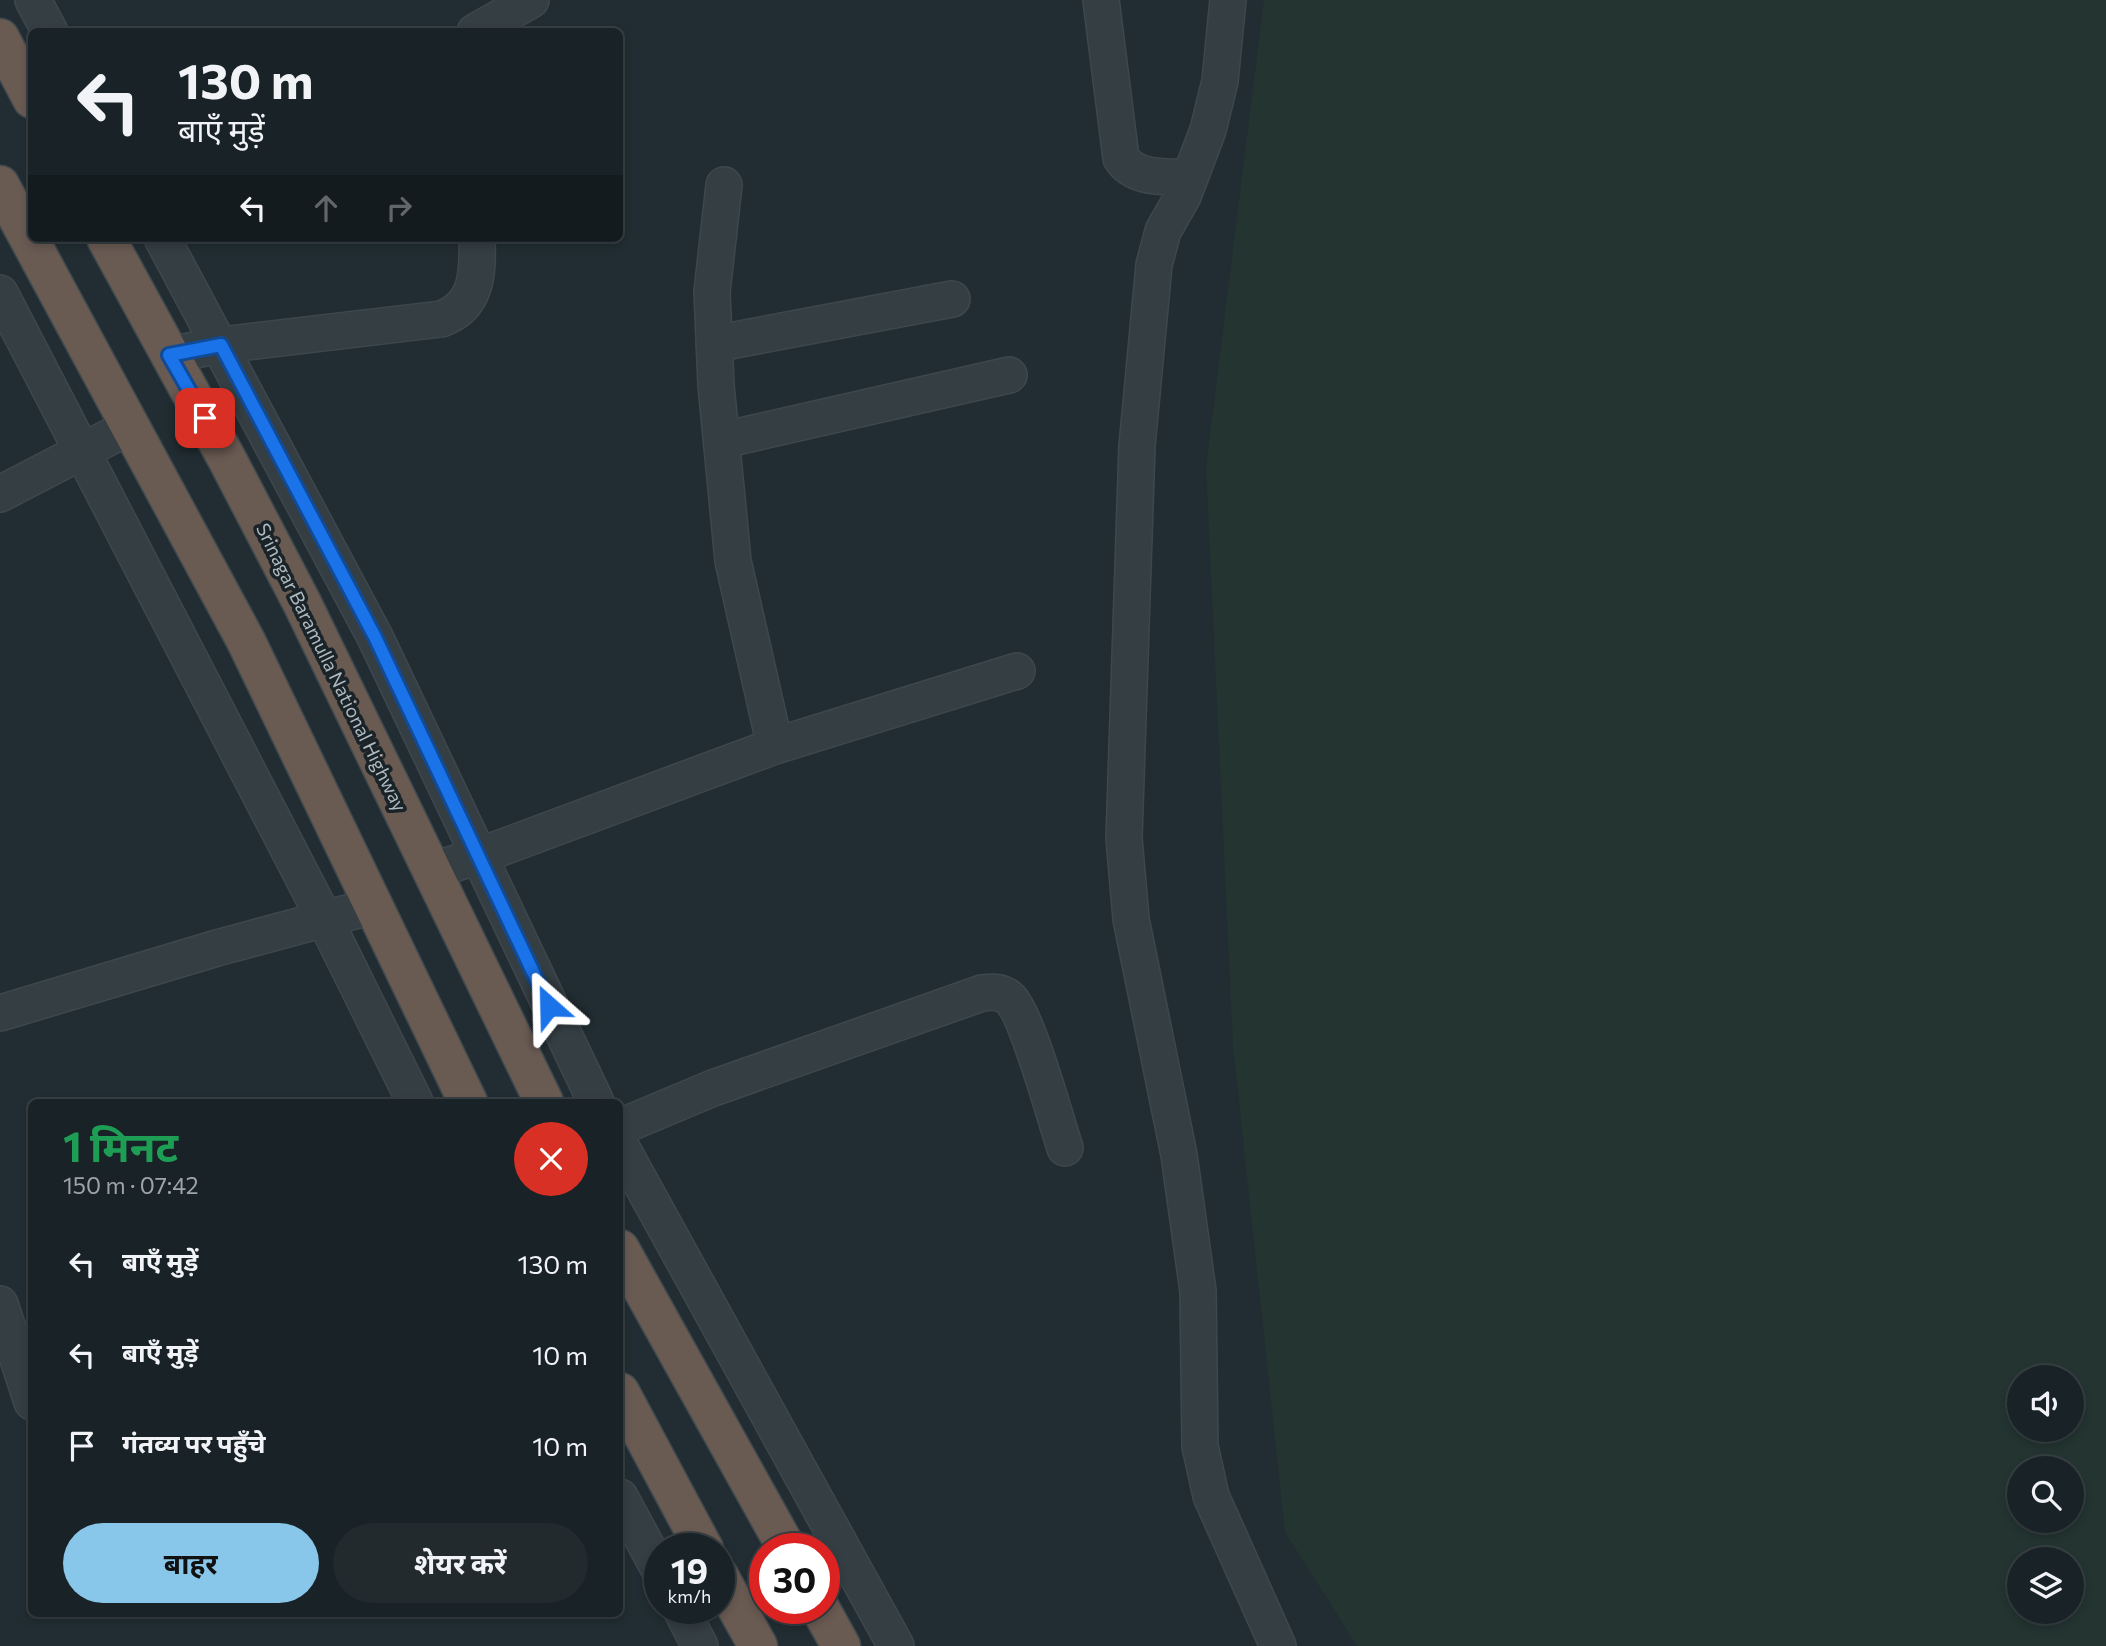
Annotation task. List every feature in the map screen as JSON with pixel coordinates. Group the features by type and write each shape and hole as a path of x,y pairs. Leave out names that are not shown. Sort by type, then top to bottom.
{"highway":[{"path":"0,38 28,91"},
{"path":"0,185 28,237"},
{"path":"31,242 247,642 467,1099"},
{"name":"Srinagar Baramulla National Highway","path":"108,242 302,603 543,1099"},
{"path":"623,1254 778,1533"},
{"path":"623,1398 695,1533"},
{"path":"735,1605 758,1646"},
{"path":"829,1624 841,1646"}],"street":[{"path":"33,0 48,28"},
{"path":"482,28 531,0"},
{"path":"1101,0 1121,158 1126,165 1141,174 1190,178"},
{"path":"1228,0 1220,81 1208,130 1190,178 1163,231 1154,265 1137,446 1124,838 1131,919 1179,1154 1198,1291 1200,1446 1211,1496 1278,1646"},
{"path":"724,185 712,292 733,561 775,746"},
{"path":"164,242 375,637 595,1099"},
{"path":"169,355 221,345 441,319 455,314 467,302 476,281 477,242"},
{"path":"0,293 325,920 414,1099"},
{"path":"714,344 952,299"},
{"path":"723,440 1009,375"},
{"path":"0,494 131,426"},
{"path":"433,870 479,856 775,746 1017,671"},
{"path":"0,1013 217,948 373,906"},
{"path":"623,1126 713,1088 982,993 995,992 1006,996 1020,1015 1065,1148"},
{"path":"623,1150 896,1646"},
{"path":"0,1304 28,1390"},
{"path":"623,1503 644,1541"},
{"path":"689,1624 701,1646"}],"shaded area":[{"path":"1264,0 2106,0 2106,1646 1357,1646 1285,1532 1233,1046 1206,467"}],"route":[{"path":"205,418 169,355 221,345 375,637 549,1006"}]}
